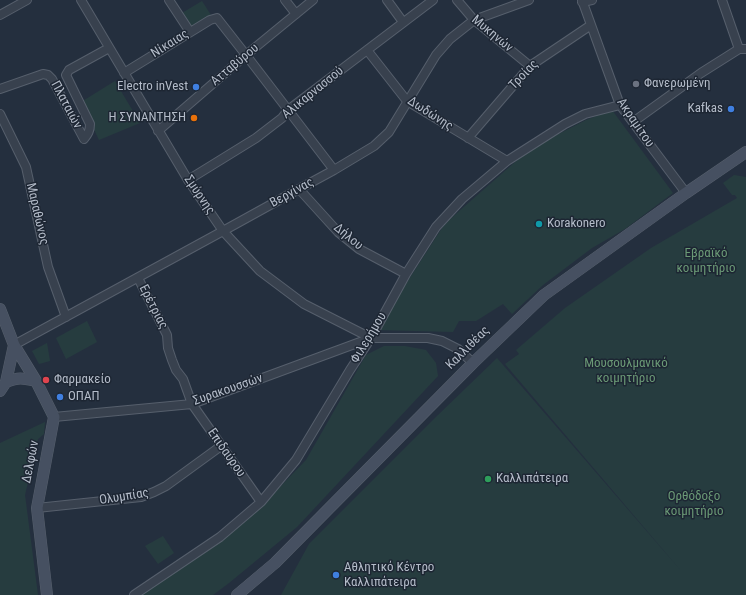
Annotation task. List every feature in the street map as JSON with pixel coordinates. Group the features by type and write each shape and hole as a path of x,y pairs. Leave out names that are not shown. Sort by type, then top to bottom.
{"main road":[{"name":"Καλλιθέας","path":"237,595 280,558 473,363 544,295 686,193 746,152"},
{"path":"0,309 14,345 36,382 54,417"},
{"path":"3,386 14,345"},
{"path":"3,386 17,378 23,378 36,382"},
{"name":"Δελφών","path":"47,595 37,508 54,417"}],"street":[{"path":"0,15 27,0"},
{"name":"Σμύρνης","path":"81,0 188,180 223,231 260,272 304,304 371,338"},
{"path":"169,0 190,32"},
{"path":"285,0 296,14"},
{"name":"Ατταβύρου","path":"158,131 246,55 313,0"},
{"path":"387,0 404,22"},
{"name":"Αλικαρνασσού","path":"188,180 256,138 282,118 288,110 433,0"},
{"name":"Μυκηνών","path":"457,0 474,20 530,66"},
{"name":"Βεργίνας","path":"14,345 334,170 374,146 389,132 436,55 450,39 474,20 529,0"},
{"path":"582,1 592,0"},
{"path":"633,122 701,73 743,49 722,0"},
{"name":"Ακραμίτου","path":"582,1 620,105 686,193"},
{"name":"Νίκαιας","path":"124,73 210,20 217,18 246,55"},
{"name":"Τροίας","path":"468,138 530,66 591,25"},
{"name":"Πλαταιών","path":"0,89 43,74 48,75 52,79 84,139 90,129 90,124 66,75 69,70 109,48"},
{"name":"Δωδώνης","path":"367,50 407,101 507,161"},
{"path":"246,55 334,170"},
{"name":"Φιλερήμου","path":"134,595 220,537 261,502 296,460 371,338 406,274 436,227 462,199 507,161 565,124 585,114 620,105"},
{"name":"Μαραθώνος","path":"0,114 26,167 48,266 66,317"},
{"name":"Δήλου","path":"299,188 338,232 359,249 406,274"},
{"name":"Ερέτριας","path":"138,278 167,335 168,348 172,360 192,404"},
{"path":"371,338 428,338 442,341 458,349 473,363"},
{"name":"Συρακουσσών","path":"54,417 192,404 371,338"},
{"name":"Επιδαύρου","path":"192,404 261,502"},
{"name":"Ολυμπίας","path":"37,508 141,497 166,486 221,446"}],"green space":[{"path":"202,1 211,15 190,27 182,13"},
{"path":"115,81 140,123 99,140 81,102"},
{"name":"Korakonero","path":"612,110 673,193 625,229 592,248 543,285 512,314 503,304 476,321 459,321 453,332 376,330 442,228 449,220 531,148 586,120"},
{"path":"734,175 746,177 746,595 281,595 309,544 497,358 682,572 505,364 519,354 516,350 565,308 651,248 737,198 735,195 732,195 723,183"},
{"path":"87,321 97,342 66,359 56,338"},
{"path":"47,343 50,361 39,364 32,351"},
{"path":"384,346 405,346 426,350 436,363 438,376 297,527 213,595 140,595 245,522 275,492 306,460 366,355"},
{"path":"45,422 44,434 38,439 25,495 38,595 0,595 0,443"},
{"path":"163,536 174,553 158,564 145,546"}],"place":[{"name":"Φανερωμένη","path":"636,84"},
{"name":"Electro inVest","path":"196,87"},
{"name":"Kafkas","path":"731,109"},
{"name":"Η ΣΥΝΑΝΤΗΣΗ","path":"194,118"},
{"name":"Korakonero","path":"539,224"},
{"name":"Φαρμακείο","path":"46,380"},
{"name":"ΟΠΑΠ","path":"60,397"},
{"name":"Καλλιπάτειρα","path":"488,479"},
{"name":"Αθλητικό Κέντρο Καλλιπάτειρα","path":"336,575"}],"park label":[{"name":"Εβραϊκό κοιμητήριο","path":"706,262"},
{"name":"Μουσουλμανικό κοιμητήριο","path":"626,372"},
{"name":"Ορθόδοξο κοιμητήριο","path":"694,504"}]}
